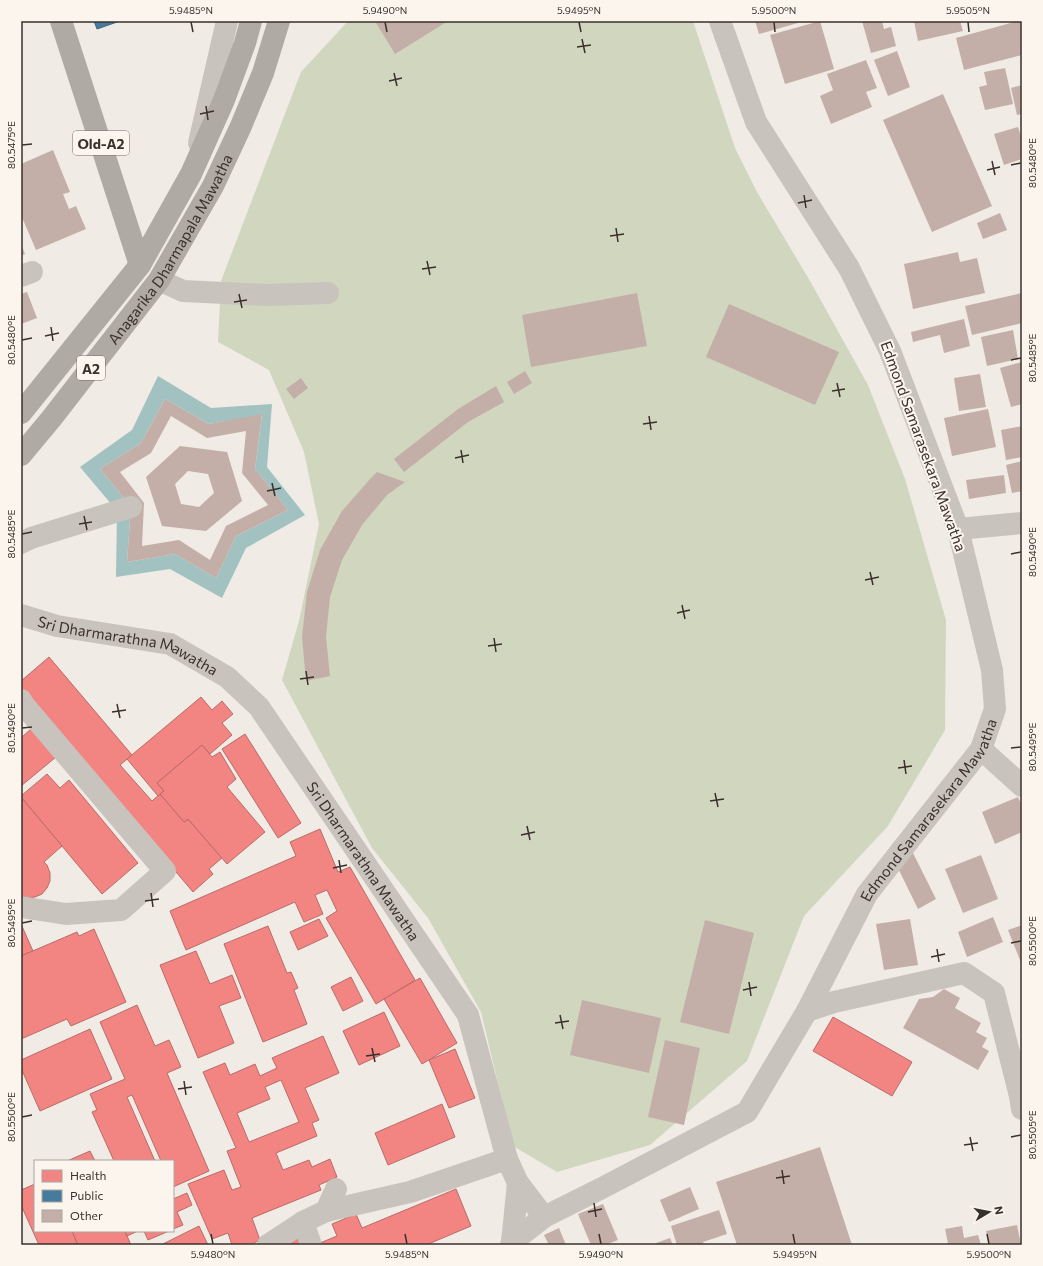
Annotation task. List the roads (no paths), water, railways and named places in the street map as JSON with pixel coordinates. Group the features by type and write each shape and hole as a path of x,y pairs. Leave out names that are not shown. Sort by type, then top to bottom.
{"highway":[{"name":"Old-A2","path":"62,21 140,265"},
{"name":"Anagarika Dharmapala Mawatha","path":"21,413 140,265 191,174 224,100 245,43 251,21"},
{"name":"Anagarika Dharmapala Mawatha","path":"21,456 159,280 213,186 241,126 263,73 279,21"},
{"path":"140,265 159,280"}],"street":[{"path":"191,174 227,21"},
{"name":"Edmond Samarasekara Mawatha","path":"544,1216 604,1187 747,1112 807,1011 867,894 981,749 995,709 992,670 958,529 890,350 849,268 756,122 720,21"},
{"path":"159,280 183,291 267,295 328,294"},
{"path":"21,543 31,538 124,509"},
{"path":"958,529 1022,523"},
{"name":"Sri Dharmarathna Mawatha","path":"21,615 57,626 170,644 227,677 259,707 468,1015 507,1159 518,1183 544,1216"},
{"path":"21,700 165,871 121,910 66,914 21,907"},
{"path":"981,749 1022,786"},
{"path":"807,1011 834,1002 964,973 994,993 1021,1101"},
{"path":"268,1245 303,1222 326,1211 410,1192 507,1159"},
{"path":"511,1244 518,1183"},
{"path":"326,1211 336,1189"},
{"path":"511,1244 544,1216"},
{"path":"303,1222 311,1245"}],"water":[{"path":"158,376 211,408 272,404 267,467 305,515 246,548 222,598 170,569 116,577 117,511 80,467 132,430","holes":["165,399 209,424 262,415 255,469 288,510 236,536 216,578 175,554 127,562 131,507 100,469 141,443"]}]}
